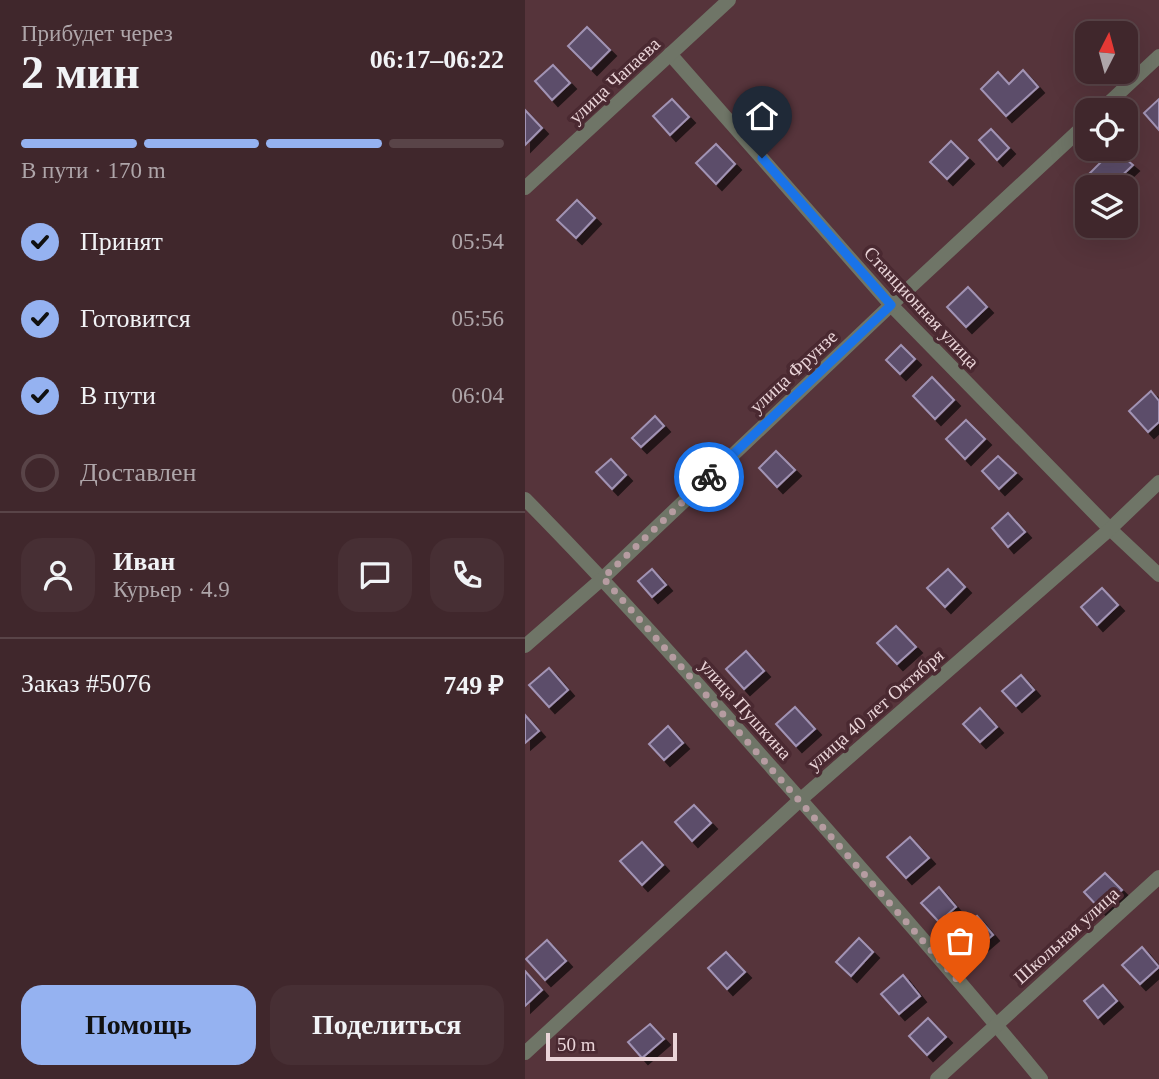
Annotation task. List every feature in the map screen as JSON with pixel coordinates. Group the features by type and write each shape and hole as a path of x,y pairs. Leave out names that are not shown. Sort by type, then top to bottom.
{"street":[{"name":"улица Чапаева","path":"525,188 729,0"},
{"name":"Станционная улица","path":"670,54 891,305 1159,575"},
{"path":"1114,98 1159,57"},
{"name":"улица Фрунзе","path":"525,646 603,578 1075,134"},
{"name":"улица 40 лет Октября","path":"525,1053 800,800 1111,528 1159,482"},
{"name":"улица Пушкина","path":"525,499 603,578 996,1024 1041,1079"},
{"name":"Школьная улица","path":"937,1079 1159,877"}],"building":[{"path":"587,27 610,50 591,69 568,46"},
{"path":"553,65 570,83 552,100 535,81"},
{"path":"1023,70 1038,87 1006,116 981,89 998,72 1009,84"},
{"path":"672,99 689,117 670,135 653,116"},
{"path":"1159,99 1159,130 1144,113"},
{"path":"525,110 542,128 525,145"},
{"path":"991,129 1009,148 997,160 979,140"},
{"path":"951,141 968,158 947,179 930,162"},
{"path":"716,144 735,164 716,184 696,163"},
{"path":"1102,161 1128,161 1133,165 1123,175 1090,173"},
{"path":"577,200 595,218 576,238 557,220"},
{"path":"968,287 987,307 966,327 947,307"},
{"path":"901,345 915,359 900,374 886,360"},
{"path":"932,377 954,400 935,419 913,396"},
{"path":"1151,391 1159,401 1159,422 1148,432 1129,411"},
{"path":"655,416 664,426 641,447 632,438"},
{"path":"966,420 985,439 965,459 946,439"},
{"path":"776,451 795,470 777,487 759,468"},
{"path":"998,456 1016,473 999,489 982,471"},
{"path":"611,459 626,475 612,489 596,472"},
{"path":"1008,513 1025,532 1008,547 992,528"},
{"path":"652,569 666,585 652,597 638,581"},
{"path":"948,569 965,587 945,607 927,588"},
{"path":"1102,588 1118,605 1097,625 1081,607"},
{"path":"896,626 916,647 897,664 877,643"},
{"path":"746,651 764,671 744,689 726,669"},
{"path":"549,668 568,690 549,707 529,685"},
{"path":"1021,675 1034,690 1016,706 1002,691"},
{"path":"795,707 815,729 796,746 776,724"},
{"path":"980,708 997,727 980,742 963,724"},
{"path":"525,715 539,731 525,743"},
{"path":"668,726 683,743 664,760 649,744"},
{"path":"694,805 711,823 692,841 675,822"},
{"path":"910,837 929,858 906,878 887,857"},
{"path":"642,842 663,865 642,885 620,861"},
{"path":"1105,873 1122,890 1101,910 1084,892"},
{"path":"939,887 956,907 939,922 921,903"},
{"path":"977,916 993,935 973,952 957,933"},
{"path":"859,938 873,952 851,976 836,962"},
{"path":"547,940 566,961 545,980 526,959"},
{"path":"1142,947 1159,967 1140,984 1122,965"},
{"path":"726,952 745,972 727,989 708,968"},
{"path":"525,971 542,990 525,1006"},
{"path":"903,975 920,996 899,1014 881,994"},
{"path":"1103,985 1117,1001 1098,1018 1084,1001"},
{"path":"928,1018 946,1037 927,1055 909,1036"},
{"path":"650,1024 664,1039 642,1058 628,1042"}],"way so far":[{"path":"709,477 603,578 960,983"}],"route":[{"path":"709,477 891,305 762,158"}]}
